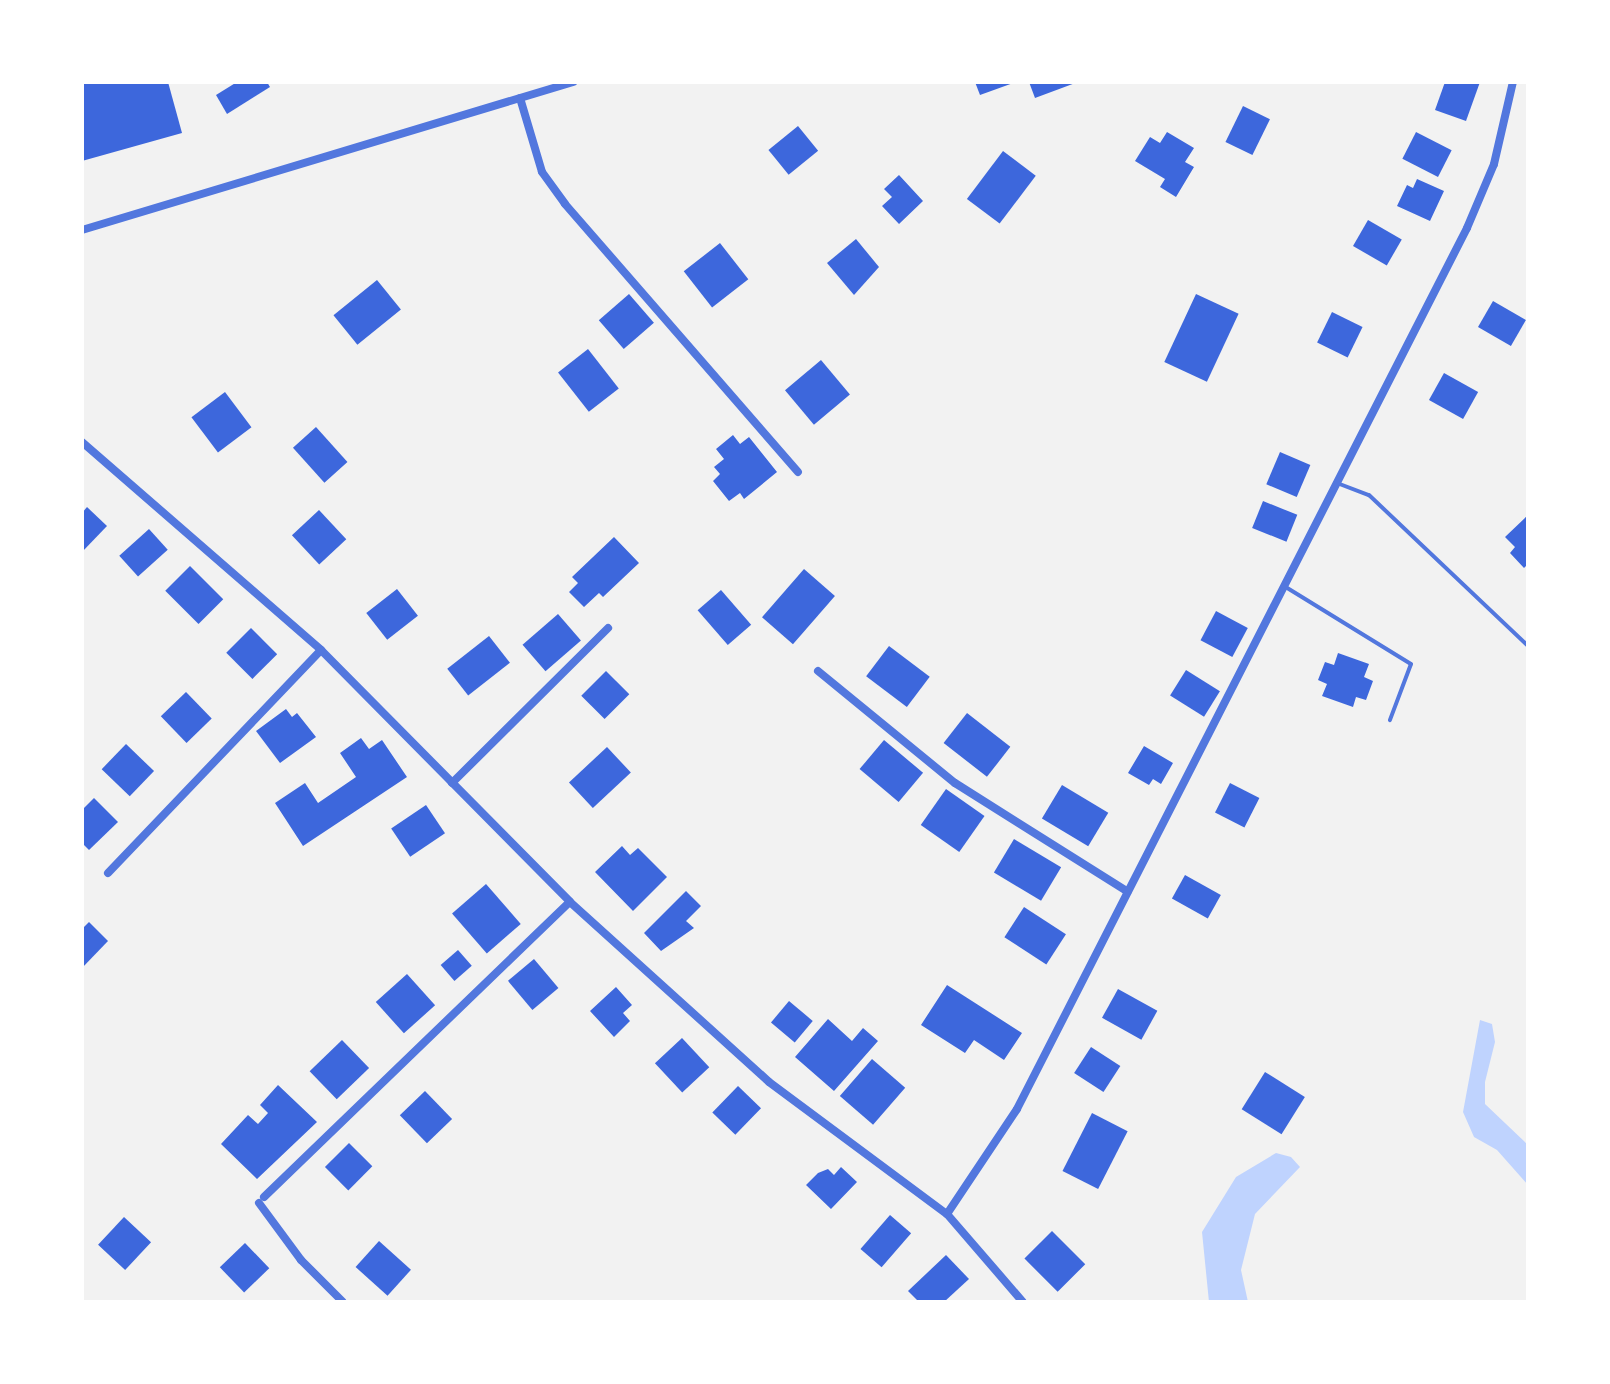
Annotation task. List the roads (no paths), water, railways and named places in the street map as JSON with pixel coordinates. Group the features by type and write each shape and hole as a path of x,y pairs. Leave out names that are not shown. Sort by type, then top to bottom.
{"street":[{"path":"82,230 573,82"},
{"path":"947,1214 1017,1109 1467,228 1494,164 1513,82"},
{"path":"520,98 542,172 565,204 798,472"},
{"path":"82,442 321,650 570,902 769,1082 947,1214 1023,1302"},
{"path":"452,783 608,628"},
{"path":"108,873 321,650"},
{"path":"818,671 955,783 1128,892"},
{"path":"343,1302 301,1260 262,1200 570,902"}],"lane":[{"path":"1337,483 1369,495 1528,646"},
{"path":"1284,586 1411,664 1390,720"}],"water":[{"path":"1480,1020 1492,1024 1495,1042 1485,1082 1485,1104 1528,1145 1528,1185 1497,1150 1474,1137 1463,1112"},
{"path":"1276,1153 1291,1157 1300,1167 1255,1214 1241,1270 1248,1302 1209,1302 1202,1232 1236,1177"}]}
